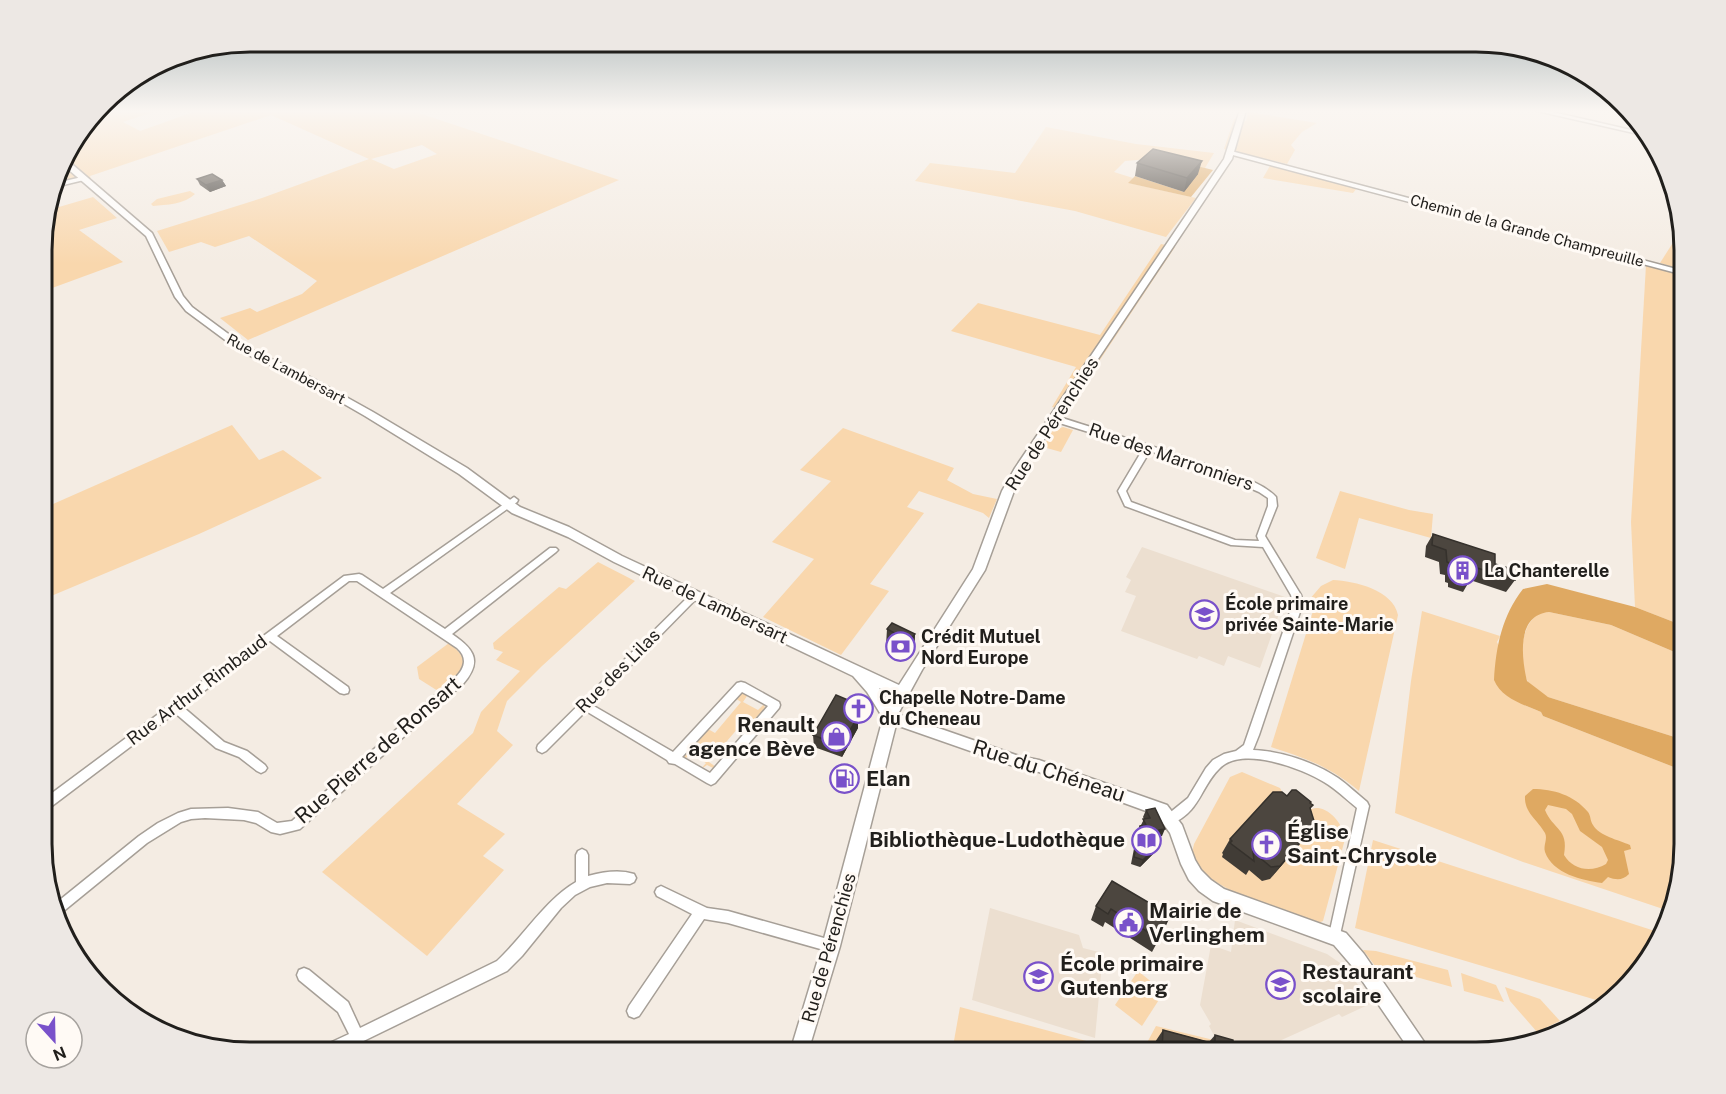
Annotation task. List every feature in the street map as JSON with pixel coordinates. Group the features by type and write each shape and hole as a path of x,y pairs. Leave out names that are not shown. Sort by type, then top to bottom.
{"main road":[{"name":"Rue de Pérenchies","path":"803,1042 831,946 890,717 902,692 979,570 1011,484 1226,161"},
{"name":"Rue de Lambersart","path":"71,169 149,235 179,297 189,309 214,330 252,354 309,380 463,471 532,518 572,534 602,552 859,674 902,692"},
{"name":"Rue de Lambersart","path":"859,674 872,688 890,717"},
{"name":"Rue du Chéneau","path":"890,717 1153,805 1171,819"},
{"path":"1171,819 1191,870 1211,891 1335,935 1358,960 1414,1041"}],"street":[{"name":"Chemin de la Grande Champreuille","path":"1261,161 1673,270"},
{"path":"65,183 82,179"},
{"name":"Rue des Marronniers","path":"1053,418 1220,472 1268,491 1274,500 1262,532 1265,544"},
{"path":"1148,448 1122,491 1128,504 1234,543 1265,544 1294,591 1298,603 1254,735 1248,748 1240,754"},
{"path":"384,593 510,502"},
{"path":"446,634 553,550"},
{"name":"Rue Pierre de Ronsart","path":"63,905 176,817 201,813 251,816 272,828 284,830 296,825 464,675 470,666 468,652 446,634 384,593 358,578 351,577"},
{"name":"Rue Arthur Rimbaud","path":"52,799 343,580 351,577"},
{"name":"Rue des Lilas","path":"542,748 695,595"},
{"path":"269,635 344,690"},
{"path":"584,705 674,760 711,780 775,705 741,686 674,760"},
{"path":"175,707 220,746 243,754 261,768"},
{"path":"1171,819 1192,802 1216,764 1227,757 1240,754 1269,757 1311,770 1332,781 1363,806 1335,935"},
{"path":"582,855 582,883"},
{"path":"346,1042 502,966 517,952 564,896 582,883 609,876 630,878"},
{"path":"661,892 701,912 831,946"},
{"path":"634,1011 701,912"},
{"path":"304,975 343,1007 357,1036"}],"shaded area":[{"path":"74,161 134,161 90,176 91,179 64,185"},
{"path":"363,161 376,161 394,169 417,161 562,161 619,180 248,340 220,318 250,308 257,312 302,294 317,281 249,236 215,247 201,242 169,252 157,231 262,198"},
{"path":"1023,161 1125,161 1114,172 1133,178 1129,183 1196,198 1166,237 1075,211 915,181 930,163 1015,173"},
{"path":"1158,161 1177,161 1213,170 1191,197 1128,183 1135,176 1184,192"},
{"path":"1177,161 1209,161 1205,168"},
{"path":"1271,164 1357,188 1353,193 1263,178"},
{"path":"190,191 195,194 181,202 153,206 151,204 157,199"},
{"path":"93,197 117,218 79,230 123,262 52,288 54,224 59,207"},
{"path":"1673,243 1673,267 1660,263"},
{"path":"1161,244 1175,247 1066,411 1052,407 1076,367 951,331 978,303 1100,335"},
{"path":"1646,265 1673,273 1673,622 1635,607 1631,522"},
{"path":"232,425 259,460 283,450 322,478 199,534 52,596 52,504"},
{"path":"1063,427 1073,430 1061,452 1043,447 1052,431"},
{"path":"843,428 954,468 947,480 973,494 997,499 989,518 983,513 919,491 907,507 924,513 870,584 889,591 841,655 763,617 814,559 772,542 831,481 800,470"},
{"path":"1340,491 1409,510 1433,514 1431,538 1359,518 1345,569 1316,558"},
{"name":"École primaire privée Sainte-Marie","path":"1142,547 1285,597 1260,668 1228,656 1224,666 1199,656 1197,659 1121,631 1136,596 1125,592 1131,580 1126,577"},
{"path":"598,562 635,581 507,701 497,731 513,745 457,804 505,834 483,856 504,870 427,956 322,872 473,733 481,712 520,671 496,660 503,652 494,649 493,643 559,587 566,589"},
{"path":"1333,580 1352,582 1372,588 1389,599 1398,615 1359,791 1338,775 1317,764 1271,747 1313,611 1309,600 1321,586"},
{"path":"1547,584 1635,607 1673,622 1673,651 1611,625 1549,612 1539,615 1526,629 1523,660 1527,681 1548,697 1673,737 1673,767 1543,716 1541,712 1521,704 1502,692 1494,680 1496,655 1505,621 1523,589"},
{"path":"1422,611 1500,636 1497,642 1524,705 1541,712 1543,716 1673,767 1673,857 1670,882 1662,909 1523,862 1395,813"},
{"path":"1542,612 1549,612 1611,625 1673,651 1673,737 1548,697 1533,688 1528,683 1524,671 1522,652 1525,632 1535,617"},
{"path":"449,643 462,657 463,663 458,674 438,691 419,679 417,667"},
{"path":"741,692 747,696 743,702 758,710 764,704 765,708 746,731 739,727 709,762 716,767 715,769 707,765 700,770 706,763 690,754 684,760 682,757 708,729 715,733 741,702 735,698"},
{"path":"1242,772 1280,788 1286,799 1303,811 1323,809 1340,824 1345,839 1323,921 1318,923 1240,895 1204,872 1194,859 1194,844 1230,777"},
{"path":"1533,789 1541,789 1563,794 1576,801 1588,812 1596,829 1630,845 1631,849 1624,851 1629,874 1619,879 1608,877 1602,883 1577,878 1554,866 1545,852 1545,833 1529,812 1525,796","holes":["1548,805 1566,809 1572,814 1580,831 1602,847 1608,860 1606,864 1588,869 1577,867 1564,855 1565,846 1562,834 1545,810"]},
{"path":"1373,840 1653,930 1633,964 1616,984 1597,1000 1355,928"},
{"name":"École primaire Gutenberg","path":"990,908 1079,935 1083,948 1103,953 1095,1038 972,1000"},
{"name":"Restaurant scolaire","path":"1235,920 1327,954 1343,965 1372,1003 1342,1017 1339,1014 1279,1041 1217,1041 1200,1005 1211,945 1231,952"},
{"path":"1363,950 1376,951 1448,970 1452,987 1391,970 1382,975"},
{"path":"1138,971 1164,992 1142,1026 1115,1005"},
{"path":"1461,973 1496,985 1504,1002 1464,991"},
{"path":"1505,987 1540,999 1560,1021 1537,1031 1510,1001"},
{"path":"960,1007 1087,1041 954,1041"},
{"path":"1156,1026 1219,1041 1148,1041"}],"building":[{"path":"1139,161 1202,161 1187,178 1137,163"},
{"path":"212,174 222,180 206,185 197,179"},
{"path":"1433,534 1495,554 1495,564 1515,570 1515,580 1471,566 1470,580 1456,575 1456,572 1452,571 1453,564 1447,562 1446,550 1432,545"},
{"path":"892,623 915,634 909,641 887,629"},
{"name":"Renault agence Bève","path":"836,695 855,703 852,715 858,716 841,746 813,735"},
{"name":"Église Saint-Chrysole","path":"1292,790 1296,790 1311,802 1313,805 1310,808 1315,824 1280,866 1271,867 1253,852 1254,861 1230,843 1232,841 1230,839 1273,792 1282,792 1287,796"},
{"name":"Bibliothèque-Ludothèque","path":"1155,808 1165,829 1159,830 1157,846 1143,860 1134,857 1140,826 1146,825 1143,819 1150,818 1146,810"},
{"path":"1112,881 1170,915 1159,939 1111,909 1108,914 1096,906"},
{"path":"1163,1030 1205,1041 1162,1041"},
{"path":"1215,1035 1233,1040 1215,1041"}],"place":[{"name":"La Chanterelle","path":"1463,571"},
{"name":"École primaire privée Sainte-Marie","path":"1204,614"},
{"name":"Crédit Mutuel Nord Europe","path":"900,647"},
{"name":"Chapelle Notre-Dame du Cheneau","path":"858,708"},
{"name":"Renault agence Bève","path":"836,737"},
{"name":"Elan","path":"845,779"},
{"name":"Bibliothèque-Ludothèque","path":"1146,840"},
{"name":"Église Saint-Chrysole","path":"1266,844"},
{"name":"Mairie de Verlinghem","path":"1128,923"},
{"name":"École primaire Gutenberg","path":"1039,976"},
{"name":"Restaurant scolaire","path":"1281,984"}]}
